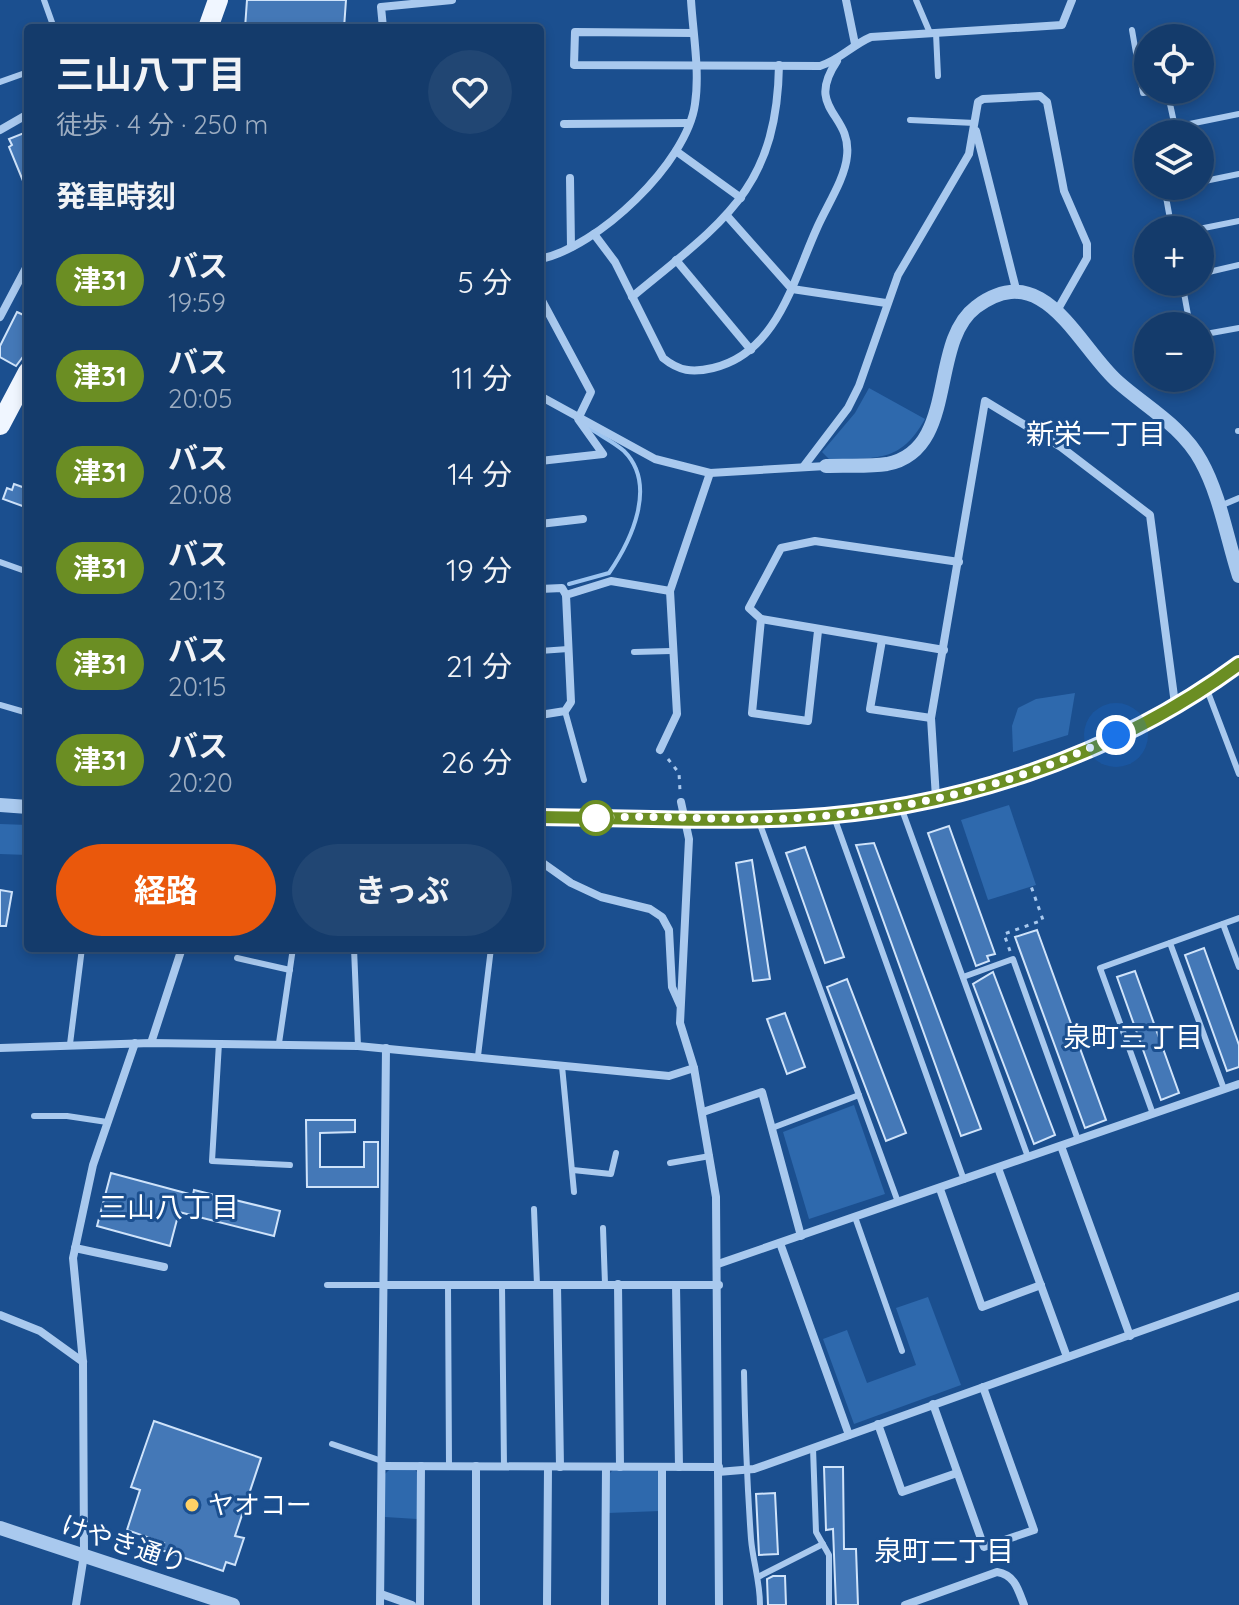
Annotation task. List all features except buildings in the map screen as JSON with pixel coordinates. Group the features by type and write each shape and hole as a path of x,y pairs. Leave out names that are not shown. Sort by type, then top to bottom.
{"main road":[{"path":"209,24 218,0"},
{"path":"0,425 24,380"}],"street":[{"path":"383,24 381,4 452,0"},
{"path":"544,257 594,234 645,190 676,151 695,107 696,66 691,0"},
{"path":"846,0 855,44"},
{"path":"594,234 615,262 663,358 675,368 702,371 726,365 751,350 771,329 792,289 847,158 842,128 825,103 826,77 837,61 855,44 871,37 1062,25 1072,0"},
{"path":"693,33 575,32 574,65 820,66 837,61"},
{"path":"632,297 728,217 741,198 761,166 778,109 779,65"},
{"path":"804,466 848,408 859,386 886,303 908,254 969,154 978,102 983,99 1040,96 1047,102 1064,191 1087,244 1087,258 1058,309"},
{"path":"0,130 24,116"},
{"path":"564,124 688,123"},
{"path":"976,126 1017,293"},
{"path":"676,151 741,198"},
{"path":"570,178 571,247"},
{"path":"728,217 792,289 886,303"},
{"path":"676,260 751,350"},
{"path":"0,317 24,272"},
{"path":"544,398 655,459 710,473 887,464 908,454 934,419 956,337 963,323 978,306 1017,293 1058,309 1101,366 1188,441 1206,471 1239,576"},
{"path":"544,314 591,392 580,415 580,426 603,454 544,461"},
{"path":"936,798 931,718 985,401 1061,447 1150,515 1175,704"},
{"path":"660,750 677,714 671,651 670,591 710,473"},
{"path":"544,524 583,519"},
{"path":"944,650 761,619 749,608 781,548 815,541 959,562"},
{"path":"566,595 611,581 670,591"},
{"path":"544,589 562,588 566,595 571,702 565,711 544,714"},
{"path":"761,619 752,713 808,721 818,631"},
{"path":"882,640 870,709 931,718"},
{"path":"544,817 758,819 833,814 936,798 1051,765 1175,704 1239,664"},
{"path":"681,802 682,818 689,839 680,1023 694,1068 710,1156 719,1285 719,1605"},
{"path":"0,805 24,807"},
{"path":"544,864 591,893 650,909 662,917 671,947 672,987 681,1007"},
{"path":"151,1043 181,952"},
{"path":"76,1605 84,1555 83,1362 75,1248 93,1165 135,1043"},
{"path":"0,1048 70,1044 279,1043 386,1048 669,1076 694,1068"},
{"path":"380,1605 386,1048"},
{"path":"718,1264 1239,1084"},
{"path":"703,1112 762,1092 801,1236"},
{"path":"1061,1146 1130,1336"},
{"path":"998,1168 1067,1357"},
{"path":"940,1189 982,1307 1041,1285"},
{"path":"780,1243 849,1435"},
{"path":"75,1248 164,1267"},
{"path":"618,1284 620,1467"},
{"path":"385,1285 719,1285"},
{"path":"557,1285 560,1467"},
{"path":"676,1285 679,1467"},
{"path":"382,1464 746,1470 1239,1296"},
{"path":"0,1315 40,1331 83,1362"},
{"path":"933,1404 984,1547 1034,1530 983,1387"},
{"path":"878,1424 902,1492 957,1473"},
{"path":"420,1605 421,1466"},
{"path":"476,1466 476,1605"},
{"path":"547,1605 548,1467"},
{"path":"605,1605 606,1467"},
{"path":"662,1467 662,1605"},
{"name":"けやき通り","path":"0,1528 233,1605"},
{"path":"905,1605 997,1572 1007,1574 1016,1582 1024,1605"},
{"path":"381,1594 412,1605"}],"lane":[{"path":"44,0 53,24"},
{"path":"916,0 933,33 938,76"},
{"path":"1132,30 1134,41"},
{"path":"0,82 24,73"},
{"path":"1209,120 1239,114"},
{"path":"910,120 976,126"},
{"path":"1214,179 1239,174"},
{"path":"1214,226 1239,221"},
{"path":"1214,271 1239,265"},
{"path":"1214,332 1239,328"},
{"path":"1217,508 1239,498"},
{"path":"0,562 24,571"},
{"path":"544,651 568,649"},
{"path":"634,652 671,651"},
{"path":"1206,687 1239,774"},
{"path":"0,705 24,712"},
{"path":"565,711 584,780"},
{"path":"901,805 1028,1157"},
{"path":"833,814 964,1180"},
{"path":"758,819 898,1202"},
{"path":"1153,1114 1100,968 1239,918"},
{"path":"1223,924 1239,967"},
{"path":"1170,943 1224,1089"},
{"path":"70,1044 82,952"},
{"path":"279,1043 292,952"},
{"path":"354,952 358,1046"},
{"path":"478,1056 491,952"},
{"path":"237,958 290,970"},
{"path":"963,977 1013,959 1078,1140"},
{"path":"219,1043 212,1161 290,1165"},
{"path":"562,1066 574,1192"},
{"path":"772,1128 859,1095"},
{"path":"34,1116 67,1116 107,1122"},
{"path":"573,1170 611,1174 616,1153"},
{"path":"670,1163 710,1156"},
{"path":"534,1209 537,1285"},
{"path":"855,1217 902,1351"},
{"path":"603,1228 605,1284"},
{"path":"327,1285 385,1285"},
{"path":"448,1285 449,1466"},
{"path":"502,1285 504,1467"},
{"path":"744,1372 746,1470 753,1561 760,1576 760,1605"},
{"path":"332,1444 382,1464"},
{"path":"813,1448 816,1532 829,1555 829,1605"},
{"path":"760,1576 823,1544"}],"path":[{"path":"660,750 679,773 681,802"},
{"path":"1013,959 1004,934 1043,920 1031,886"}],"shaded area":[{"path":"869,388 925,419 916,434 896,451 874,458 830,460 822,452 855,413"},
{"path":"1075,693 1068,735 1013,752 1012,726 1018,708 1036,699"},
{"path":"1009,805 1036,885 988,900 961,820"},
{"path":"0,824 24,825 24,855 0,854"},
{"path":"854,1105 885,1194 809,1219 783,1132"},
{"path":"928,1297 961,1385 854,1424 823,1339 847,1330 867,1383 916,1365 896,1308"},
{"path":"390,1469 414,1469 418,1473 417,1519 385,1517 385,1474"},
{"path":"614,1469 655,1469 661,1474 660,1511 608,1513 609,1474"}],"waterway":[{"path":"569,584 609,573 638,513 639,480 634,465 624,451 588,427"}],"bus line":[{"name":"津31","path":"544,817 799,818 936,798 1051,765 1095,746 1159,714 1239,664"}],"place":[{"name":"ヤオコー","path":"192,1505"}],"district":[{"name":"新栄一丁目","path":"1096,434"},
{"name":"泉町三丁目","path":"1133,1037"},
{"name":"三山八丁目","path":"169,1207"},
{"name":"泉町二丁目","path":"944,1551"}],"route":[{"path":"596,818 799,818 901,805 1002,781 1051,765 1116,735"}]}
